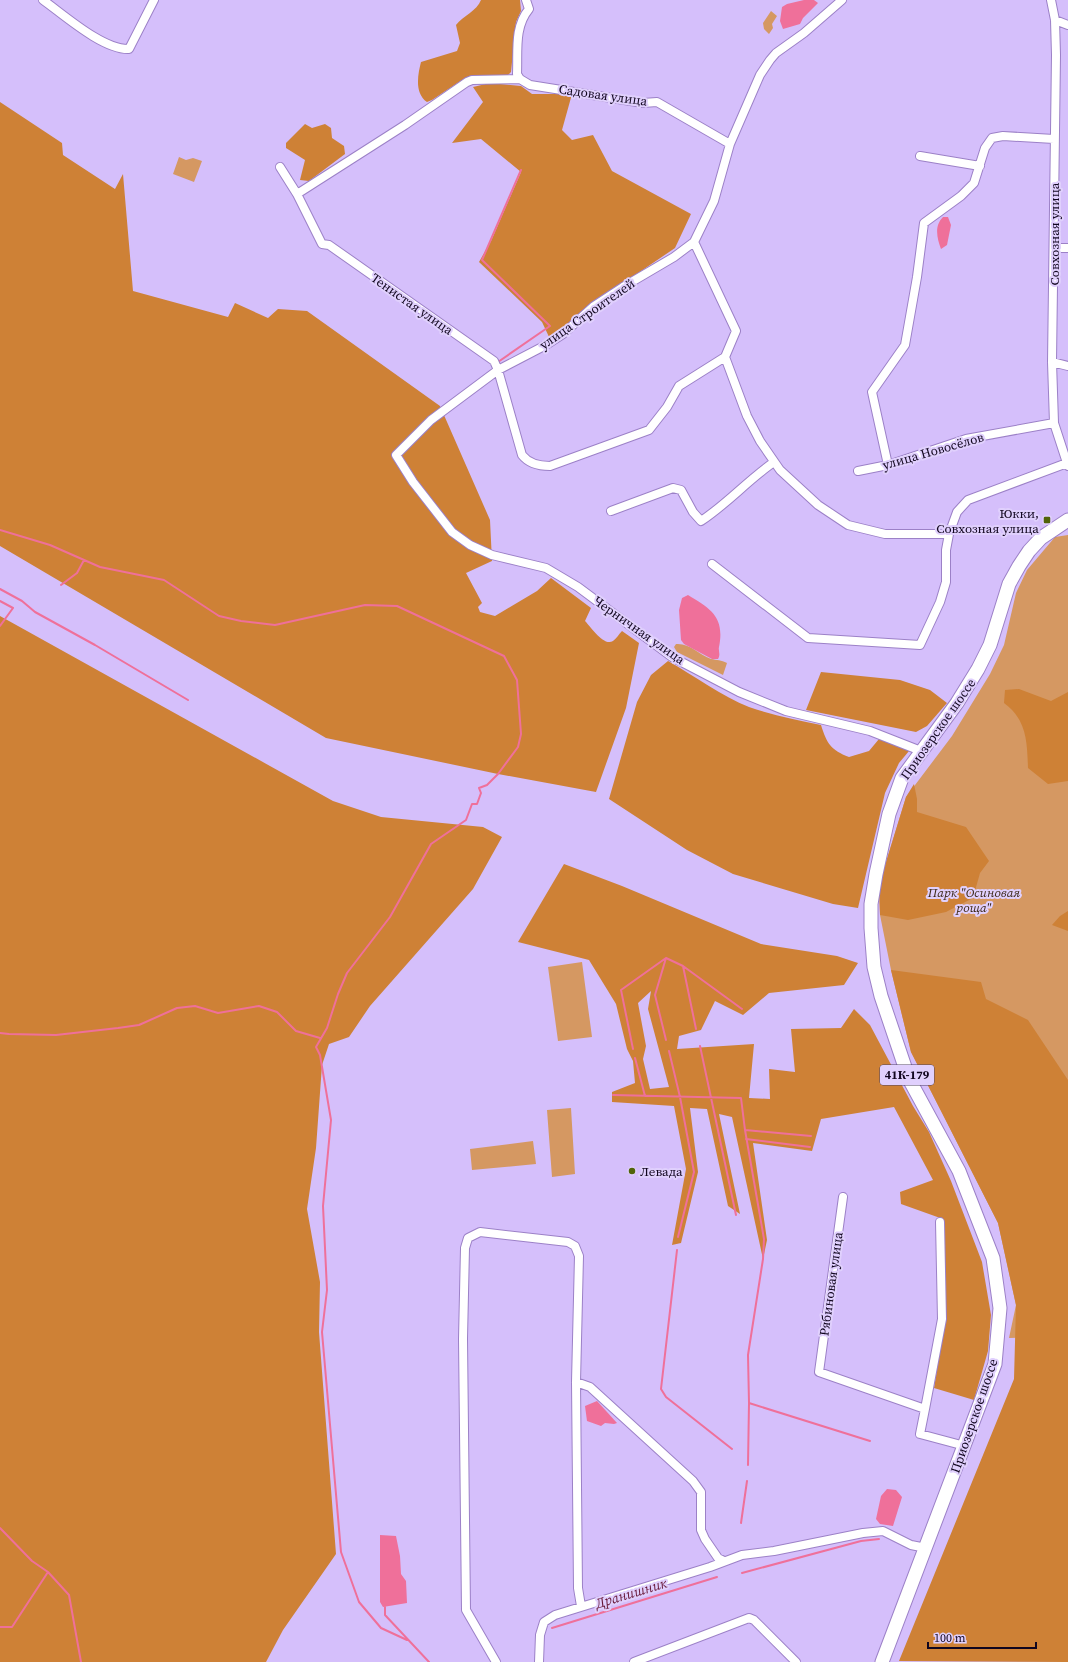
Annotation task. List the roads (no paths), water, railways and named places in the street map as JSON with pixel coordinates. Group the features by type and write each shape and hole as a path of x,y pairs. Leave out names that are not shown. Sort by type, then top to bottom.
{"main road":[{"name":"Приозерское шоссе","path":"882,1662 995,1364 1000,1308 993,1258 959,1171 909,1079 874,967 871,904 889,814 902,778 957,703 978,669 990,645 1009,584 1019,566 1029,551 1041,538 1068,520"}],"street":[{"path":"43,0 88,32 114,47 124,50 129,49 134,42 154,0"},
{"path":"520,79 517,74 518,35 520,24 529,9 526,0"},
{"path":"498,370 522,455 526,460 537,465 550,466 649,430 667,407 679,386 725,357 736,331 694,242 714,201 730,144 760,75 776,53 804,33 842,0"},
{"name":"Совхозная улица","path":"1051,0 1055,20 1056,55 1052,362 1054,423 1068,464"},
{"path":"1055,20 1068,25"},
{"name":"Садовая улица","path":"297,194 405,125 467,82 520,79 530,85 609,96 643,104 657,102 730,144"},
{"path":"888,465 872,392 905,345 917,277 924,223 961,196 974,183 985,148 992,138 1003,136 1054,139"},
{"path":"920,156 980,166"},
{"path":"280,167 297,194"},
{"name":"Тенистая улица","path":"297,194 322,244 329,245 491,358 498,370"},
{"name":"улица Строителей","path":"396,455 431,420 498,370 546,345 563,334 594,306 674,257 694,242"},
{"path":"1054,248 1068,248"},
{"path":"725,357 747,416 760,442 774,462 818,505 848,525 891,535 949,534"},
{"path":"1052,362 1068,366"},
{"name":"улица Новосёлов","path":"858,471 888,465 966,439 1054,423"},
{"name":"Черничная улица","path":"396,455 413,482 452,532 470,545 492,555 546,568 578,587 672,657 739,692 786,711 870,731 921,751"},
{"path":"611,511 673,488 681,490 693,512 701,521 712,514 758,473 774,462"},
{"path":"712,564 808,638 920,645 940,602 946,582 946,550 949,534 957,512 968,500 1068,464"},
{"name":"Рябиновая улица","path":"843,1197 819,1372 925,1409"},
{"path":"940,1222 942,1319 920,1434 965,1446"},
{"path":"496,1662 466,1610 463,1339 465,1248 468,1238 480,1232 568,1242 575,1246 579,1256 576,1382 578,1588 581,1606"},
{"path":"576,1382 590,1387 693,1481 701,1492 701,1530 705,1540 718,1558 724,1561"},
{"path":"539,1662 540,1635 544,1622 555,1615 710,1567 742,1555 774,1551 863,1533 883,1531 911,1545 926,1548"},
{"path":"634,1662 749,1618 754,1620 796,1662"}],"waterway":[{"path":"498,362 550,326 482,260 521,170"},
{"path":"0,530 50,545 100,567 164,580 219,616 241,621 275,625 365,605 397,606 504,656 517,680 521,734 518,747 498,774 487,785 479,788 481,793 477,804 472,804 466,820 431,844 390,917 347,973 338,994 327,1028 316,1047 320,1055 331,1120 323,1206 327,1290 322,1332 341,1552 359,1602 381,1628 407,1640"},
{"path":"61,585 77,573 84,560"},
{"path":"0,589 22,601 35,612 95,645 188,700"},
{"path":"0,601 13,608 0,626"},
{"path":"666,958 655,995 666,1040"},
{"path":"633,1049 621,990 666,958 683,966 742,1009"},
{"path":"683,966 696,1029"},
{"path":"0,1033 56,1035 139,1025 177,1008 195,1006 218,1013 259,1006 277,1012 296,1031 320,1038"},
{"path":"700,1046 736,1215"},
{"path":"669,1051 680,1097 694,1172 678,1237"},
{"path":"635,1058 645,1096"},
{"path":"613,1095 741,1098 745,1130 811,1136"},
{"path":"745,1130 764,1239 763,1259 748,1355 749,1403 870,1441"},
{"path":"746,1139 810,1147"},
{"path":"677,1250 661,1389 666,1397 732,1449"},
{"path":"748,1465 749,1403"},
{"path":"741,1523 747,1481"},
{"path":"0,1528 32,1561 48,1572 69,1595 81,1662"},
{"path":"742,1573 861,1541 879,1539"},
{"path":"0,1627 12,1627 48,1572"},
{"name":"Дранишник","path":"552,1628 717,1577"},
{"path":"385,1607 385,1615 429,1662"}],"place":[{"name":"Юкки, Совхозная улица","path":"1047,520"},
{"name":"Левада","path":"632,1171"}],"park label":[{"name":"Парк \"Осиновая роща\"","path":"974,900"}]}
